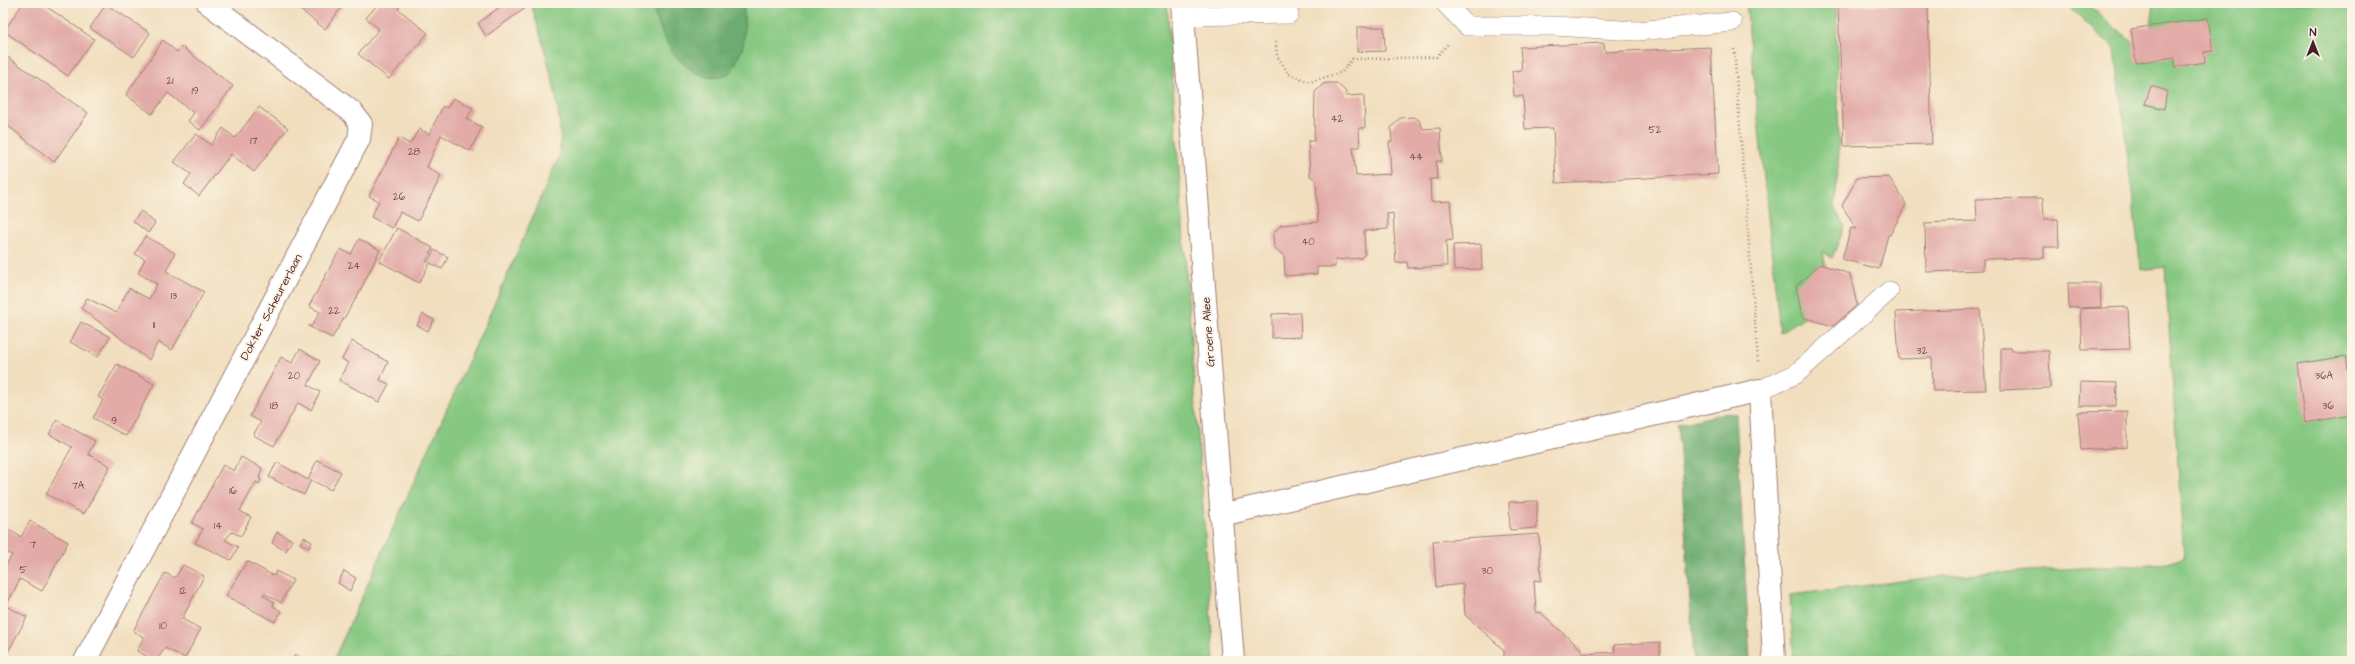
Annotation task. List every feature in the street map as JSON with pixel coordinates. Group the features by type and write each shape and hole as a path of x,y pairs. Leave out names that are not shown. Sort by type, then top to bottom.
{"street":[{"name":"Dokter Scheurerlaan","path":"85,661 359,140 361,124 352,112 208,3"},
{"name":"Groene Allee","path":"1183,9 1232,661"},
{"path":"1221,514 1760,390 1774,661"}],"lane":[{"path":"1445,3 1467,26 1554,26 1637,31 1732,22"},
{"path":"1183,9 1282,14"},
{"path":"1760,390 1796,374 1889,291"}],"path":[{"path":"1282,14 1277,56 1289,74 1310,82 1342,72 1352,59 1436,57 1467,26"},
{"path":"1732,22 1757,351"}],"green space":[{"path":"531,3 652,3 657,21 742,48 744,3 1167,3 1214,661 333,661 507,276 560,154 559,115 556,96"},
{"path":"652,3 744,3 743,44 735,65 731,71 721,77 712,78 695,72 680,60 669,46 659,25"},
{"path":"1746,3 1836,3 1839,151 1835,209 1845,226 1832,258 1823,252 1831,299 1780,333"},
{"path":"2065,3 2086,3 2147,55 2154,3 2352,3 2352,661 1794,661 1790,595 1942,576 2168,563 2184,558 2165,267 2141,270 2115,49"},
{"path":"1726,413 1736,414 1750,661 1694,661 1678,424"}],"building":[{"path":"23,3 41,3 94,39 68,76 4,31"},
{"path":"302,3 345,3 325,29 298,8"},
{"path":"379,3 403,3 398,9 428,33 389,79 358,54 379,29 366,18"},
{"path":"505,3 525,3 527,7 486,36 478,23"},
{"path":"106,4 150,33 134,57 90,28"},
{"path":"1928,4 1932,144 1844,146 1838,6"},
{"path":"2208,18 2213,51 2204,52 2205,62 2176,67 2174,57 2136,63 2131,29"},
{"path":"1357,27 1384,27 1385,51 1357,52"},
{"path":"163,40 177,52 182,47 233,86 200,130 188,121 194,113 168,93 152,114 126,95"},
{"path":"1604,43 1605,52 1711,47 1718,174 1556,183 1553,128 1525,129 1523,96 1514,96 1512,71 1522,70 1520,47"},
{"path":"3,54 88,113 54,162 3,122"},
{"path":"1337,83 1346,92 1346,96 1364,95 1365,128 1359,128 1360,147 1353,147 1356,176 1391,174 1389,142 1392,142 1391,128 1400,118 1414,117 1419,120 1423,129 1440,128 1442,161 1436,161 1437,179 1430,179 1431,202 1450,201 1453,240 1446,241 1447,266 1408,268 1407,262 1396,263 1393,213 1387,214 1388,229 1364,231 1365,254 1361,258 1335,260 1335,267 1317,267 1317,274 1285,276 1284,256 1274,247 1273,234 1281,225 1318,222 1316,180 1310,176 1308,141 1314,141 1315,92 1323,84"},
{"path":"2151,86 2167,91 2164,109 2145,104"},
{"path":"453,98 473,108 467,119 482,127 470,151 441,135 427,167 441,176 418,221 400,212 392,228 371,217 379,201 369,196 399,138 410,144 419,129 429,134 443,106 447,108"},
{"path":"259,107 288,128 254,172 231,154 199,196 184,184 191,174 174,162 196,134 211,145 223,128 235,138"},
{"path":"3,128 7,131 3,136"},
{"path":"1889,177 1906,204 1890,235 1888,235 1879,269 1842,259 1851,228 1857,229 1842,206 1857,178"},
{"path":"2043,198 2044,219 2058,219 2059,247 2044,247 2044,258 1983,259 1983,270 1926,272 1925,223 1977,221 1976,199"},
{"path":"141,211 155,223 148,233 133,221"},
{"path":"397,228 433,248 426,261 428,262 434,250 448,257 442,269 430,263 419,283 379,261"},
{"path":"145,236 175,253 166,271 204,292 172,350 158,342 149,360 81,308 87,298 116,313 129,288 149,299 157,284 138,273 145,259 135,254"},
{"path":"359,239 380,250 358,295 332,338 308,326 312,326 320,312 309,306 340,249 351,254"},
{"path":"1481,244 1482,269 1454,270 1453,245"},
{"path":"1820,264 1850,274 1857,305 1833,326 1802,317 1796,286"},
{"path":"2068,283 2100,283 2101,307 2069,308"},
{"path":"2128,307 2130,349 2082,350 2080,309"},
{"path":"1980,309 1986,390 1933,391 1932,358 1899,359 1896,312"},
{"path":"1300,313 1301,337 1272,338 1272,314"},
{"path":"423,314 434,320 428,331 417,325"},
{"path":"81,322 110,337 98,357 70,342"},
{"path":"352,341 388,362 380,380 389,384 379,402 339,380 348,363 342,359"},
{"path":"2001,348 2011,348 2012,351 2049,351 2050,388 2001,390"},
{"path":"300,349 320,361 308,385 320,392 311,410 298,403 274,446 253,435 261,422 250,416 281,357 292,363"},
{"path":"2346,356 2352,397 2352,415 2305,423 2297,364"},
{"path":"117,364 154,384 126,436 93,418 103,400 98,397"},
{"path":"2080,382 2117,383 2116,406 2079,406"},
{"path":"2127,411 2127,447 2081,450 2078,412"},
{"path":"57,420 95,441 88,454 110,466 84,514 46,494 72,447 49,434"},
{"path":"241,457 262,468 259,478 261,479 259,484 256,482 240,511 251,517 241,536 232,532 225,540 238,547 231,560 195,543 203,529 192,523 223,465 234,471"},
{"path":"317,460 341,472 331,490 311,480 304,495 269,477 277,462 308,480"},
{"path":"1537,501 1537,528 1510,530 1509,502"},
{"path":"30,521 68,542 42,591 20,579 6,606 27,617 3,661 3,570 12,555 3,550 3,524 7,526 6,528 21,537"},
{"path":"277,532 292,540 286,551 272,543"},
{"path":"1539,534 1541,581 1534,580 1536,613 1540,612 1582,650 1582,654 1615,652 1614,645 1660,642 1660,661 1504,661 1504,650 1465,615 1463,584 1436,587 1433,541"},
{"path":"304,537 312,542 309,548 300,543"},
{"path":"247,561 274,576 276,571 293,580 281,603 264,593 263,595 274,602 273,606 281,611 275,622 226,596"},
{"path":"183,565 204,576 182,619 201,629 185,658 165,648 156,661 137,651 144,637 133,631 165,573 175,578"},
{"path":"344,571 356,578 350,591 338,583"},
{"path":"295,654 308,661 292,661"}]}
